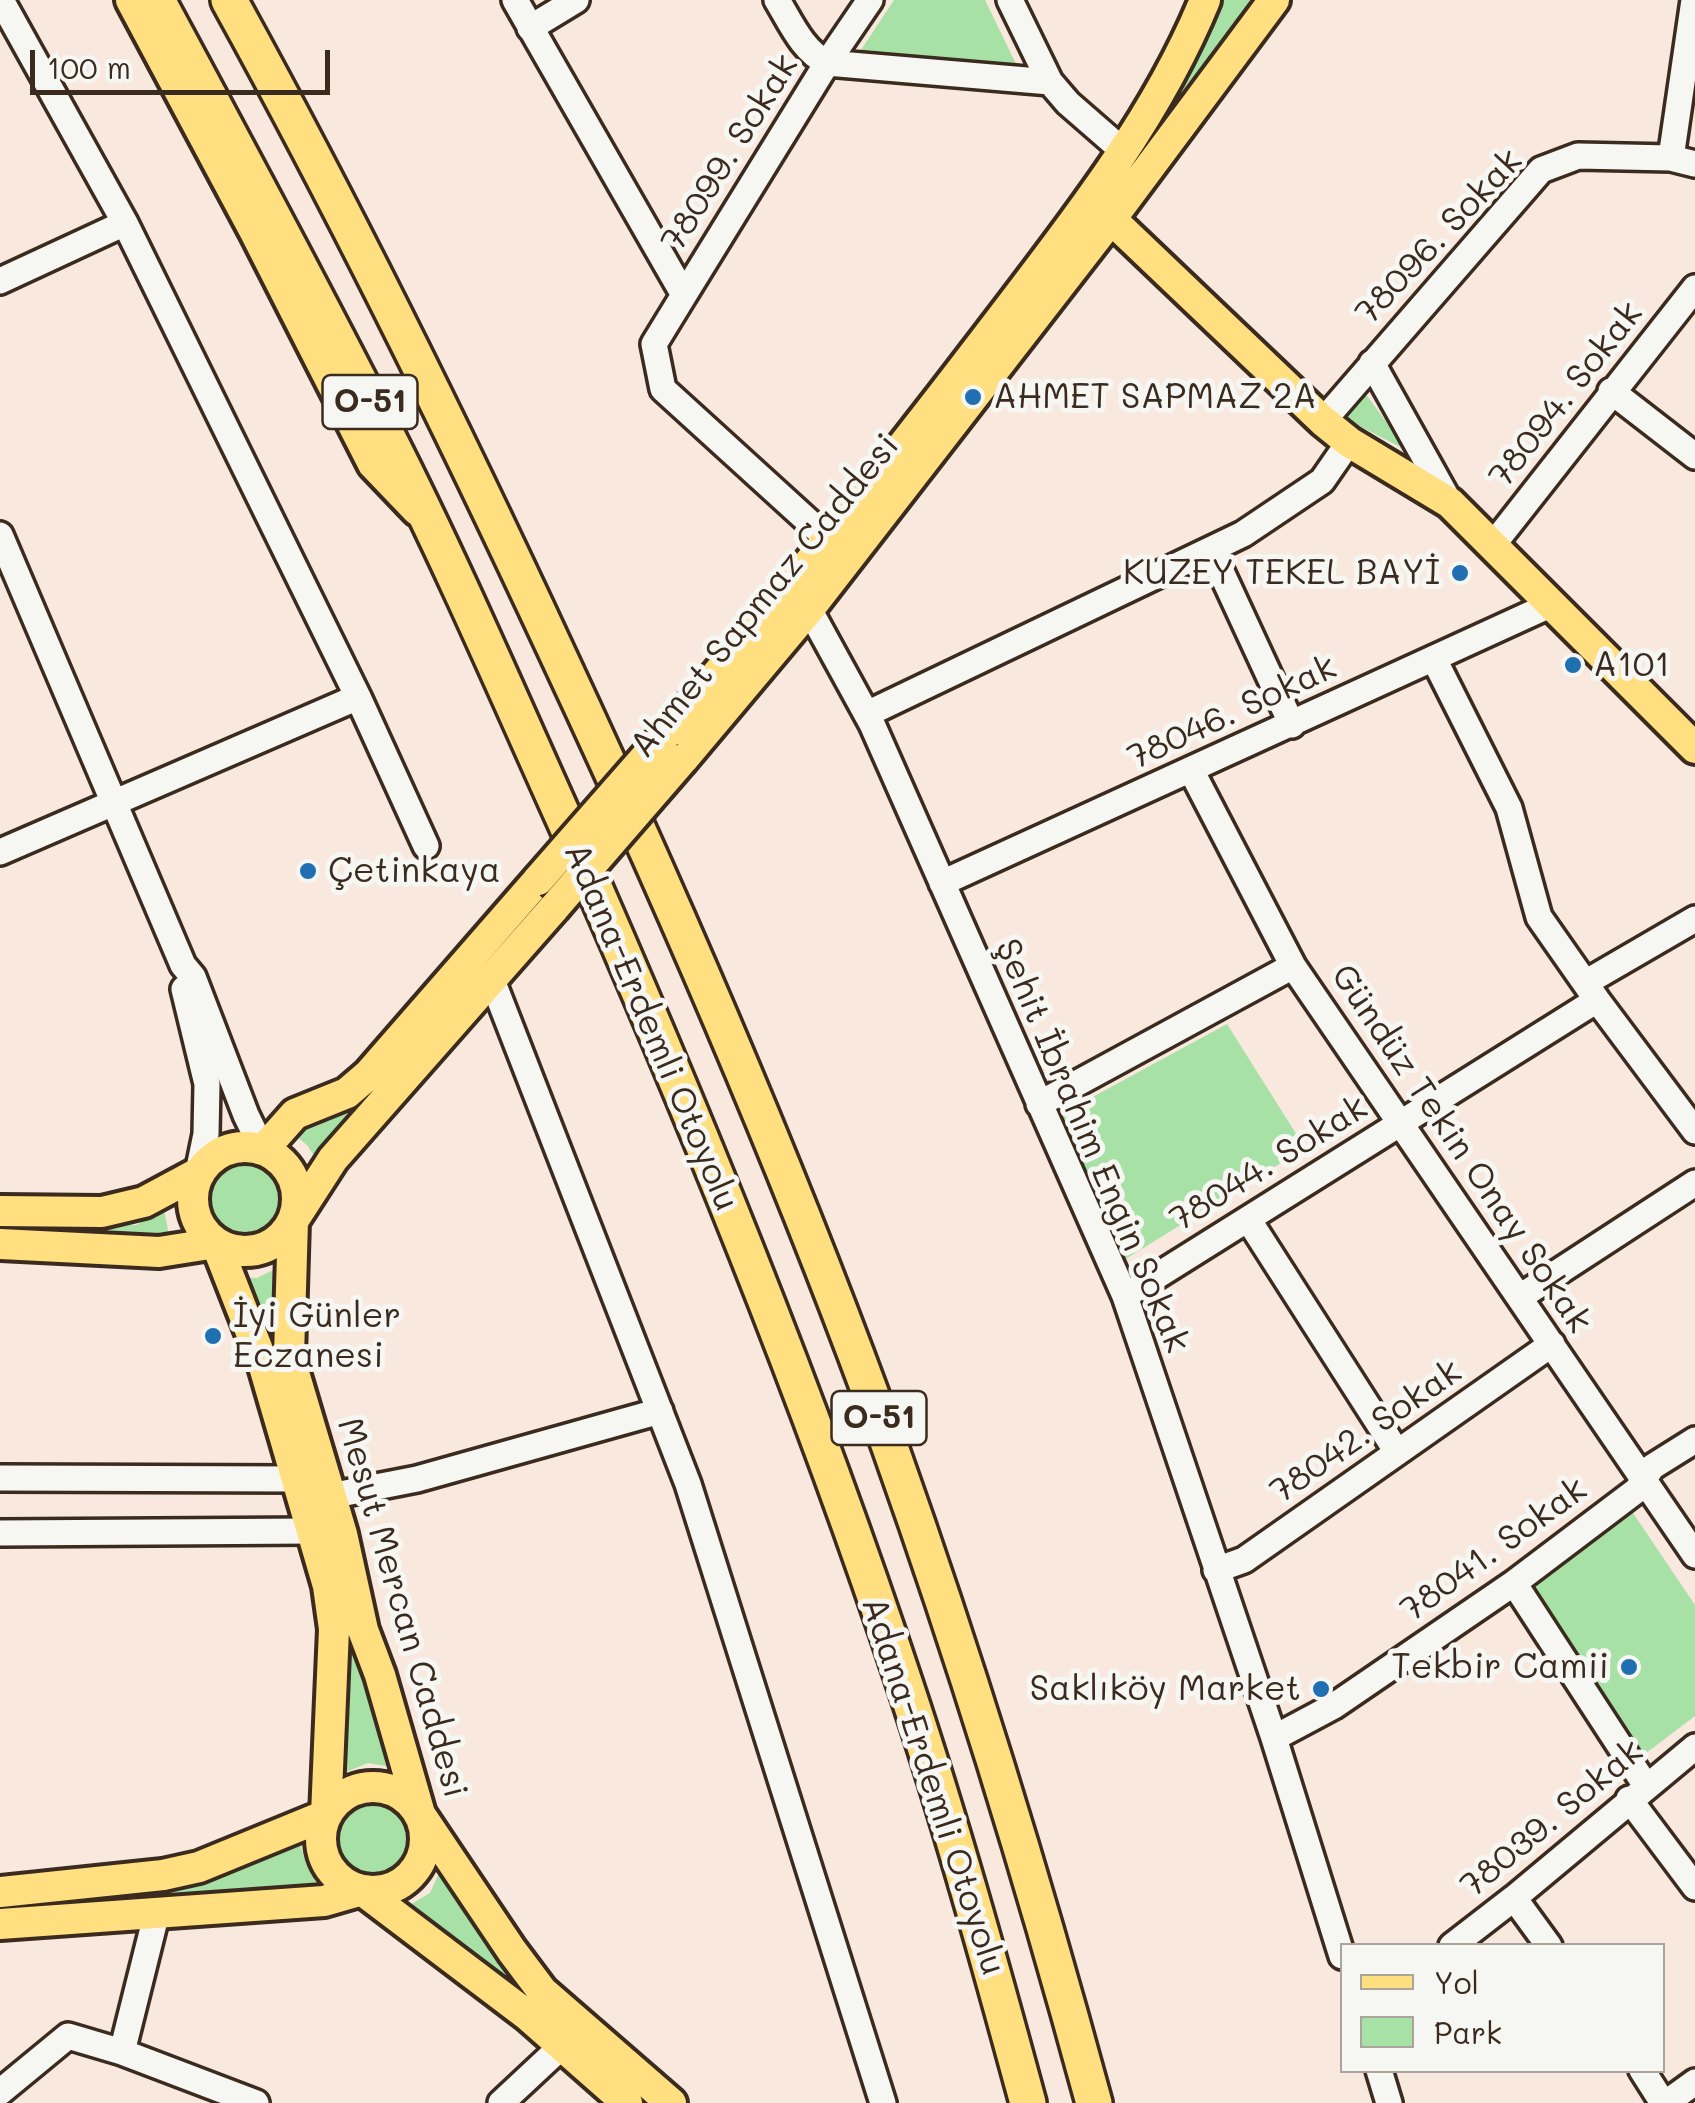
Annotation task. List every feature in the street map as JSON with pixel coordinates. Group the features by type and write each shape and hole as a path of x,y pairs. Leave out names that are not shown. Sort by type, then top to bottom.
{"highway":[{"name":"Adana-Erdemli Otoyolu","path":"157,0 389,439 612,928 717,1181 808,1412 905,1685 982,1934 1028,2103"},
{"name":"Adana-Erdemli Otoyolu","path":"229,0 299,128 472,468 605,755 720,1017 837,1306 932,1569 1020,1844 1094,2103"}],"main road":[{"path":"131,0 373,464 428,522"},
{"name":"Ahmet Sapmaz Caddesi","path":"292,1221 333,1159 554,908 1091,201 1168,76 1205,0"},
{"name":"Ahmet Sapmaz Caddesi","path":"263,1150 295,1114 347,1092 368,1075 538,880 809,609 1112,220 1274,0"},
{"path":"1112,220 1323,421 1349,442 1450,503 1695,748"},
{"path":"0,1211 102,1212 144,1202 198,1173 220,1152 248,1146 276,1156 293,1179 297,1207 292,1221 282,1236 251,1252 216,1243 196,1219 193,1188 198,1173"},
{"name":"Mesut Mercan Caddesi","path":"292,1221 289,1356 330,1496 363,1630 420,1814 542,1990 671,2103"},
{"path":"0,1244 159,1252 216,1243"},
{"name":"Mesut Mercan Caddesi","path":"216,1243 262,1364 328,1586 334,1629 326,1815"},
{"path":"0,1924 324,1901 362,1890 379,1892 396,1887 410,1878 420,1864 426,1848 425,1830 410,1800 381,1786 349,1792 326,1815 321,1830 326,1861 334,1874 362,1890 527,2015 628,2103"},
{"path":"0,1892 164,1875 199,1867 326,1815"}],"street":[{"path":"1,0 125,223 358,697 426,846"},
{"path":"515,0 684,294"},
{"path":"530,28 576,0"},
{"path":"777,0 800,39 826,63 1050,82"},
{"name":"78099. Sokak","path":"830,541 663,389 654,344 826,63 870,0"},
{"path":"1010,0 1050,82 1122,150"},
{"path":"1683,161 1694,0"},
{"name":"78096. Sokak","path":"1323,421 1542,170 1578,156 1683,161"},
{"path":"0,282 125,223"},
{"name":"78094. Sokak","path":"1492,546 1695,288"},
{"path":"1372,362 1450,503"},
{"path":"1611,392 1695,456"},
{"path":"867,714 1244,534 1322,481 1349,442"},
{"path":"3,548 184,964 194,977 263,1150"},
{"path":"1212,552 1292,724"},
{"name":"78046. Sokak","path":"942,884 1550,605"},
{"name":"Şehit İbrahim Engin Sokak","path":"809,609 867,714 1125,1296 1274,1738 1340,1950"},
{"path":"1434,658 1509,808 1539,917 1695,1131"},
{"path":"0,852 358,697"},
{"name":"Gündüz Tekin Onay Sokak","path":"1191,770 1293,966 1695,1555"},
{"name":"78044. Sokak","path":"1125,1296 1400,1124 1695,919"},
{"path":"184,964 182,982 207,1084 206,1134 198,1173"},
{"path":"1039,1104 1293,966"},
{"path":"492,980 688,1484 882,2103"},
{"path":"1520,1297 1695,1183"},
{"path":"1248,1220 1398,1452"},
{"name":"78042. Sokak","path":"1216,1570 1244,1560 1552,1344"},
{"path":"330,1496 418,1479 660,1412"},
{"name":"78041. Sokak","path":"1274,1738 1334,1706 1514,1583 1637,1490 1652,1466 1695,1440"},
{"path":"0,1478 297,1478"},
{"path":"0,1533 312,1531"},
{"path":"1514,1583 1695,1886"},
{"name":"78039. Sokak","path":"1456,1943 1695,1747"},
{"path":"1514,1898 1547,1943"},
{"path":"122,2052 157,1912"},
{"path":"0,2092 68,2036 122,2052 256,2103"},
{"path":"500,2103 562,2046"},
{"path":"1380,2073 1389,2103"},
{"path":"1644,2073 1665,2103 1695,2082"}],"green space":[{"path":"894,0 985,0 1019,70 859,53"},
{"path":"1220,0 1252,0 1185,88 1103,213"},
{"path":"1359,385 1408,451 1338,415"},
{"path":"545,894 548,899 316,1159 292,1133 321,1118"},
{"path":"1227,1024 1305,1148 1124,1260 1054,1118"},
{"path":"245,1162 272,1173 283,1200 272,1227 245,1238 218,1227 207,1200 218,1173"},
{"path":"164,1210 169,1235 0,1230 0,1223 136,1225"},
{"path":"275,1269 280,1354 397,1768 368,1763 336,1776 347,1625 236,1277 257,1278"},
{"path":"1631,1510 1695,1605 1695,1716 1637,1760 1520,1592"},
{"path":"376,1797 392,1800 405,1809 414,1822 414,1854 405,1867 392,1876 376,1879 360,1876 347,1867 338,1854 335,1838 338,1822 347,1809 360,1800"},
{"path":"298,1837 306,1864 321,1891 204,1892 0,1911 0,1905"},
{"path":"440,1871 480,1925 657,2103 641,2103 406,1907 430,1893"}],"place":[{"name":"AHMET SAPMAZ 2A","path":"973,397"},
{"name":"KUZEY TEKEL BAYİ","path":"1460,573"},
{"name":"A101","path":"1573,665"},
{"name":"Çetinkaya","path":"308,871"},
{"name":"İyi Günler Eczanesi","path":"213,1336"},
{"name":"Tekbir Camii","path":"1629,1667"},
{"name":"Saklıköy Market","path":"1321,1689"}]}
